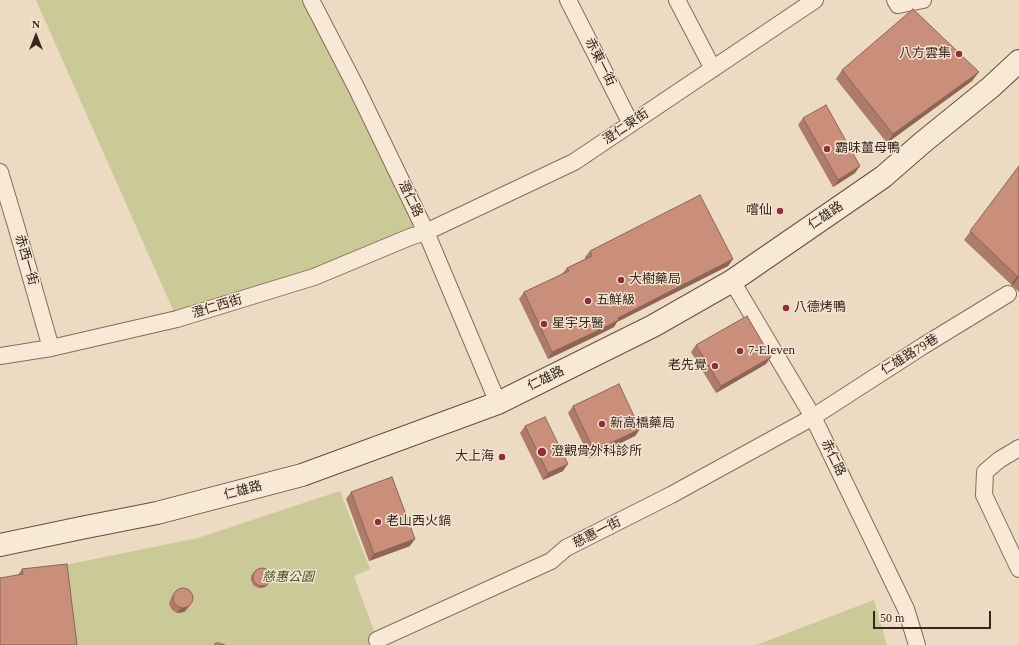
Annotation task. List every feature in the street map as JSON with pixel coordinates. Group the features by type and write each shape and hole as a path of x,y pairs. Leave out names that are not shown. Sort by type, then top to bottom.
{"street":[{"name":"澄仁路","path":"311,0 426,232 498,403"},
{"name":"赤東一街","path":"568,0 631,124"},
{"path":"677,0 713,69"},
{"name":"澄仁東街","path":"426,232 574,162 814,0"},
{"path":"895,0 898,4 923,0"},
{"name":"仁雄路","path":"0,545 157,513 302,475 498,403 654,326 732,280 883,177 991,87 1019,60"},
{"name":"赤西一街","path":"0,172 51,348"},
{"name":"澄仁西街","path":"0,356 51,348 177,319 314,277 410,237 426,232"},
{"name":"赤仁路","path":"732,280 813,417 906,609 916,645"},
{"name":"仁雄路79巷","path":"813,417 923,346 1008,294"},
{"name":"慈惠一街","path":"377,640 551,562 566,548 672,495 813,417"},
{"path":"1019,448 999,460 985,472 984,495 1019,569"}],"green space":[{"path":"36,0 314,0 426,232 177,319"},
{"name":"慈惠公園","path":"340,491 370,569 354,576 379,645 74,645 65,565 198,538"},
{"path":"874,600 887,645 756,645"}],"building":[{"path":"913,9 979,72 893,134 842,70"},
{"name":"霸味薑母鴨","path":"826,105 860,166 838,180 803,118"},
{"path":"1019,166 1019,277 970,231"},
{"path":"700,195 733,259 618,318 619,320 552,352 524,292 569,271 567,268 592,256 590,251"},
{"path":"747,316 771,357 721,386 696,345"},
{"name":"新高橋藥局","path":"619,384 640,429 594,451 573,406"},
{"name":"澄觀骨外科診所","path":"545,417 568,464 548,473 525,426"},
{"name":"老山西火鍋","path":"392,477 415,539 374,554 351,492"},
{"path":"67,564 77,645 0,645 0,578 23,574 22,569"},
{"path":"262,568 268,571 271,577 268,583 262,586 256,583 253,577 256,571"},
{"path":"183,588 190,591 193,598 190,605 183,608 176,605 173,598 176,591"},
{"path":"219,643 225,645 214,645"}],"place":[{"name":"八方雲集","path":"959,54"},
{"name":"霸味薑母鴨","path":"827,149"},
{"name":"嚐仙","path":"780,211"},
{"name":"大樹藥局","path":"621,280"},
{"name":"五鮮級","path":"588,301"},
{"name":"八德烤鴨","path":"786,308"},
{"name":"星宇牙醫","path":"544,324"},
{"name":"7-Eleven","path":"740,351"},
{"name":"老先覺","path":"715,366"},
{"name":"新高橋藥局","path":"602,424"},
{"name":"澄觀骨外科診所","path":"542,452"},
{"name":"大上海","path":"502,457"},
{"name":"老山西火鍋","path":"378,522"}]}
